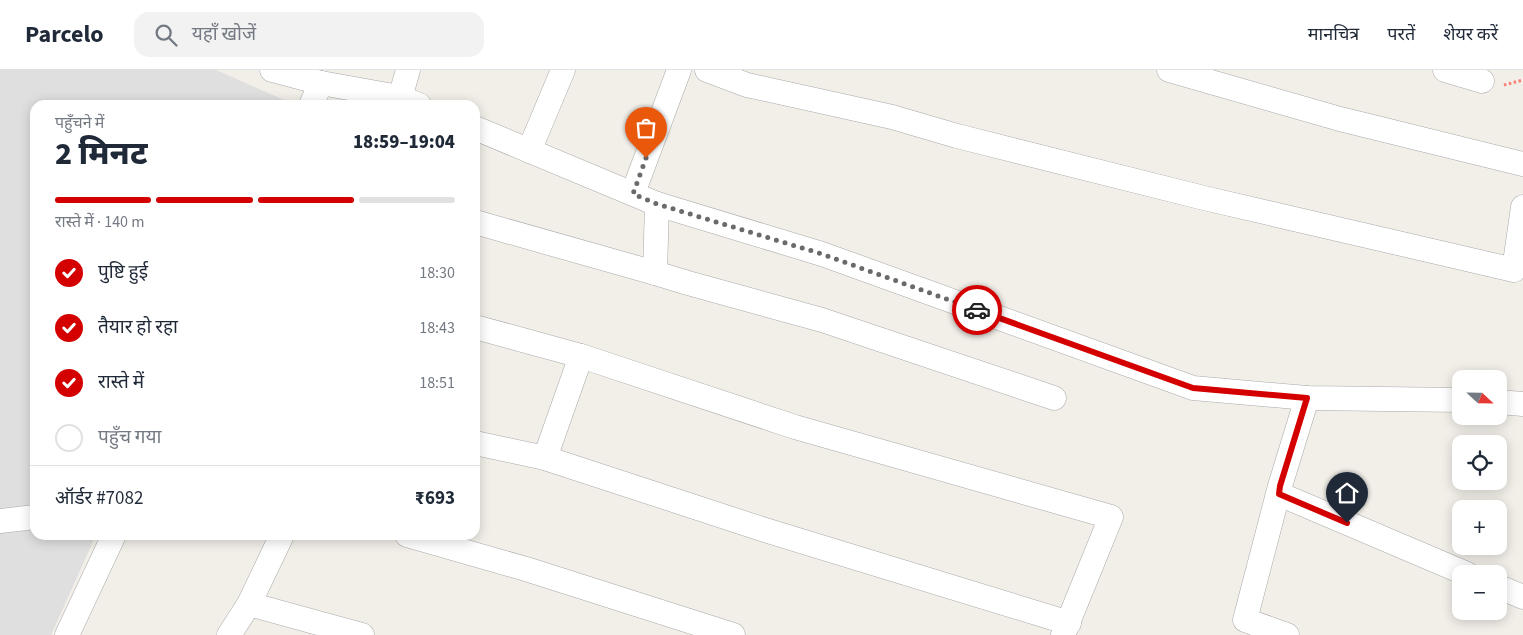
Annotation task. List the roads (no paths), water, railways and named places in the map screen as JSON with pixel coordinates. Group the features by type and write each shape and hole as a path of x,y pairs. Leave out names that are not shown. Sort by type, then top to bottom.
{"street":[{"path":"272,70 396,100"},
{"path":"405,100 408,70"},
{"path":"529,151 563,70"},
{"path":"633,194 678,70"},
{"path":"707,70 747,85 892,117 956,136 1204,198 1514,270 1523,207"},
{"path":"1169,70 1340,120 1523,164"},
{"path":"1445,70 1482,81"},
{"path":"313,100 321,83"},
{"path":"480,130 657,204 822,254 1193,388 1307,398 1452,400"},
{"path":"655,273 657,204"},
{"path":"480,223 822,320 1054,398"},
{"path":"480,329 582,356 795,427 1111,517 1066,629 545,458 480,443"},
{"path":"545,458 582,356"},
{"path":"1287,635 1245,620 1280,486 1307,398"},
{"path":"1508,403 1523,404"},
{"path":"1279,494 1452,568"},
{"path":"0,520 30,517"},
{"path":"67,635 112,540"},
{"path":"229,635 249,604 280,540"},
{"path":"424,540 526,569 733,635"},
{"path":"1507,590 1523,597"},
{"path":"249,604 362,635"}]}
